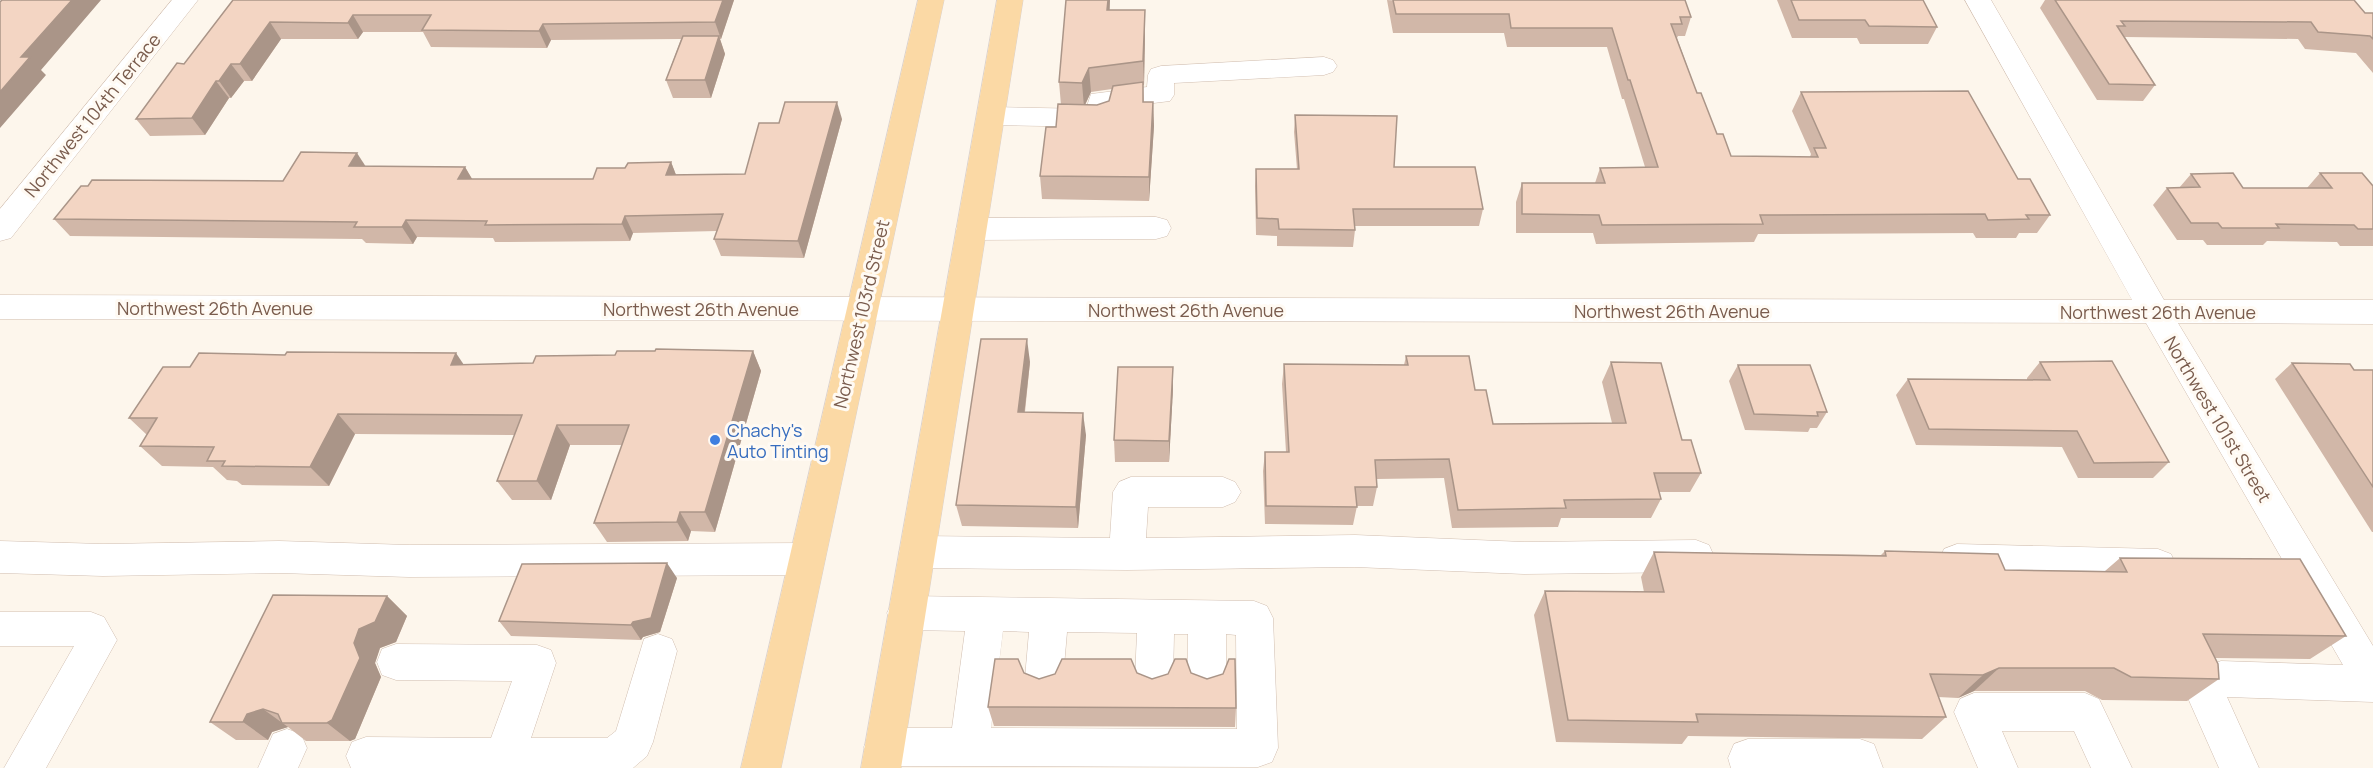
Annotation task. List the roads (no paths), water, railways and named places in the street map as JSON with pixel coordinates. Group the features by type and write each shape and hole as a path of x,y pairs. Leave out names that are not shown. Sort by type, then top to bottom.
{"main road":[{"name":"Northwest 103rd Street","path":"761,768 931,0"},
{"path":"883,758 1010,0"}],"street":[{"name":"Northwest 104th Terrace","path":"0,230 185,0"},
{"name":"Northwest 101st Street","path":"1978,0 2155,312 2286,563 2373,682"},
{"path":"991,116 1098,118 1101,100 1160,95 1161,75 1323,66"},
{"path":"971,229 1156,228"},
{"name":"Northwest 26th Avenue","path":"0,307 2373,312"},
{"path":"1128,554 1131,492 1223,492"},
{"path":"917,552 1128,554 1355,551 1524,558 1724,556"},
{"path":"0,557 103,560 279,557 409,561 807,559"},
{"path":"1925,558 2119,565 2188,565"},
{"path":"883,758 969,748 1037,748 1151,739 1206,749 1258,748 1254,618 906,613"},
{"path":"969,748 986,614"},
{"path":"1044,678 1050,614"},
{"path":"1154,678 1156,616"},
{"path":"1206,678 1207,617"},
{"path":"0,629 91,629 98,640 24,768"},
{"path":"366,756 503,763 615,758 633,742 658,651"},
{"path":"396,662 537,663 503,763"},
{"path":"2239,768 2207,696 2208,684 2221,679 2373,682"},
{"path":"1998,768 1974,712 2085,712 2112,768"},
{"path":"1751,768 1748,758 1860,758 1863,768"}],"place":[{"name":"Chachy's Auto Tinting","path":"715,440"}]}
